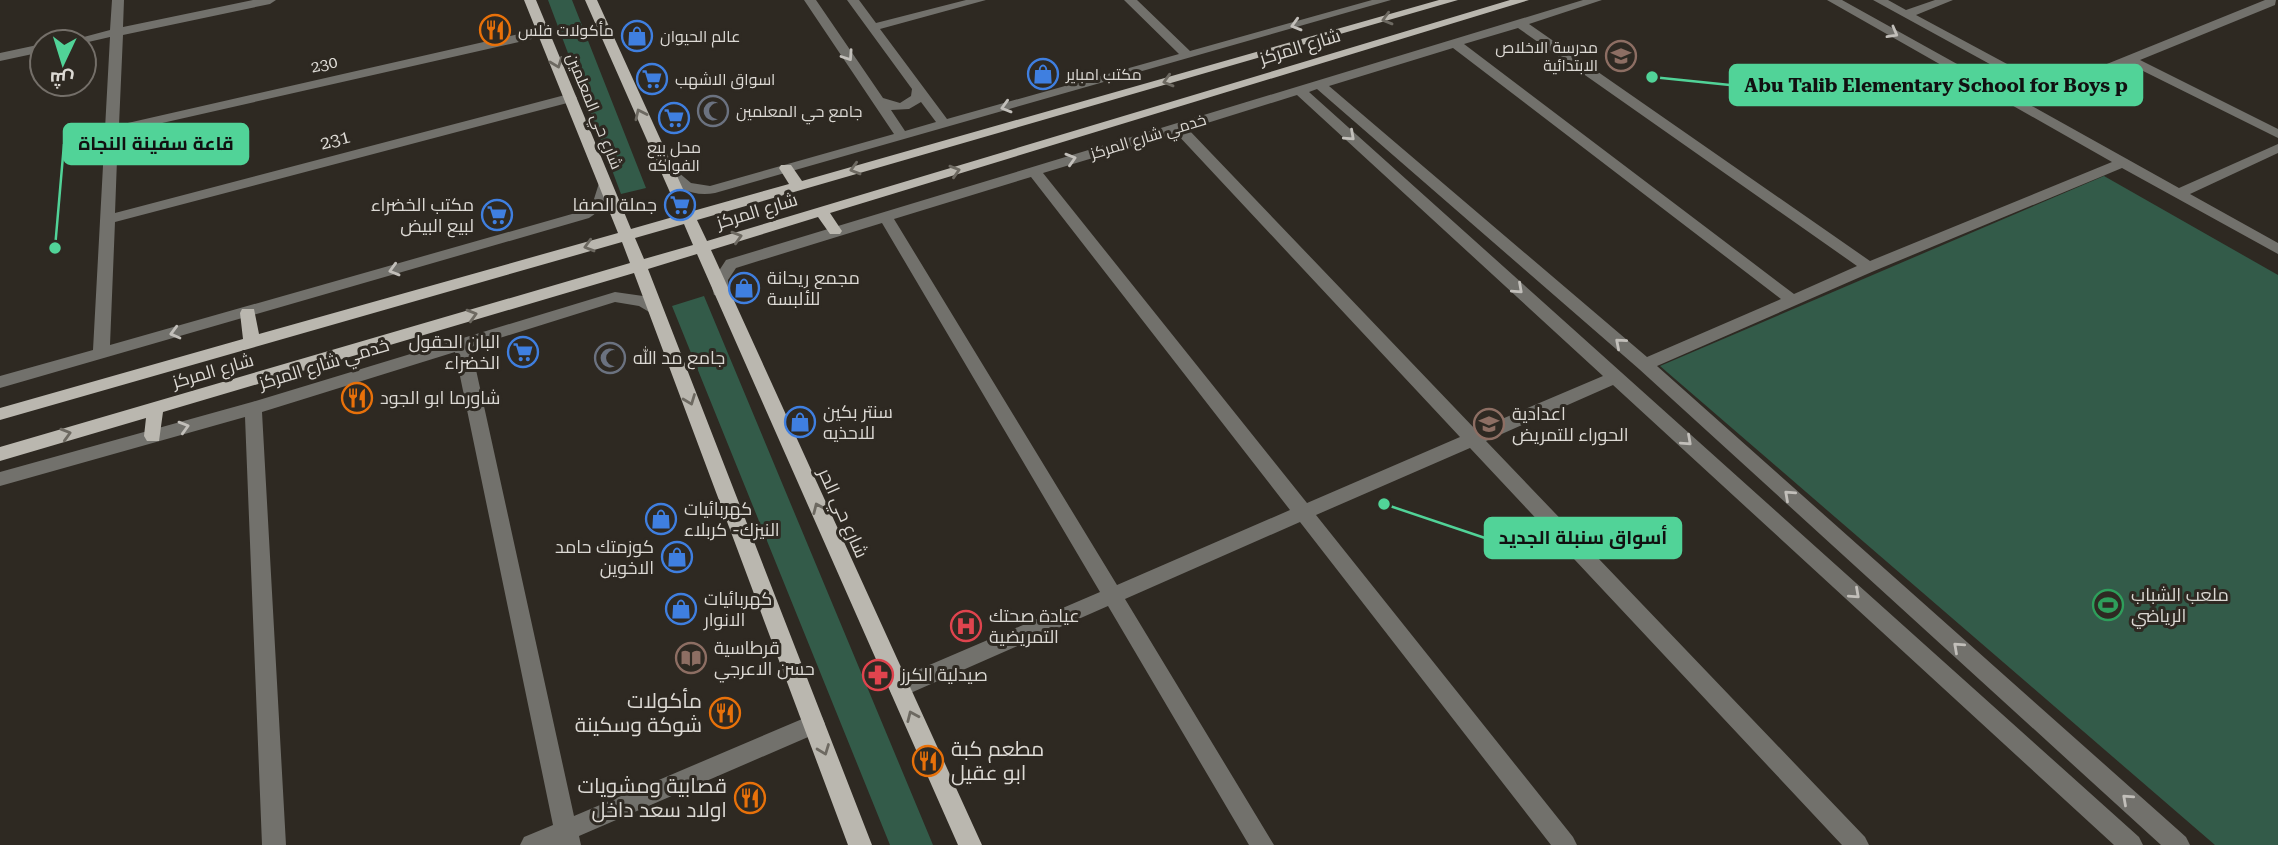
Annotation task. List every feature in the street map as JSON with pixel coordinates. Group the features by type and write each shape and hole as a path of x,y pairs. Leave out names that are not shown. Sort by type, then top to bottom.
{"main road":[{"name":"شارع حي المعلمين","path":"530,0 626,236"},
{"path":"591,0 667,170"},
{"name":"شارع المركز","path":"0,415 1452,0"},
{"name":"شارع المركز","path":"0,454 701,248 1523,0"},
{"path":"786,169 798,186"},
{"name":"شارع حي الحر","path":"667,170 970,845"},
{"path":"821,211 835,231"},
{"path":"626,236 860,845"},
{"path":"248,313 252,342"},
{"path":"153,436 155,408"}],"street":[{"path":"101,353 118,0"},
{"path":"98,36 270,0"},
{"path":"810,0 902,136"},
{"path":"853,0 944,124"},
{"path":"873,27 980,0"},
{"path":"1130,0 1188,55"},
{"path":"667,170 677,183 694,189 710,190 1385,0"},
{"name":"خدمي شارع المركز","path":"720,291 718,285 723,272 731,264 1596,0"},
{"path":"1833,0 2278,249"},
{"path":"1879,0 2050,92"},
{"path":"1906,14 1947,0"},
{"path":"2020,104 2272,2"},
{"path":"1519,23 1869,267"},
{"name":"230","path":"111,131 545,32"},
{"path":"1455,43 1793,301"},
{"path":"0,57 28,51"},
{"path":"2129,59 2278,134"},
{"path":"1319,84 1645,365 2178,845"},
{"path":"878,101 889,106 907,106 918,97 918,89"},
{"path":"1299,90 2131,845"},
{"name":"231","path":"109,219 570,98"},
{"path":"1178,127 1857,845"},
{"path":"2179,193 2278,148"},
{"path":"1645,365 1869,267 2124,162"},
{"path":"1034,171 1565,845"},
{"path":"0,382 584,215 597,206 605,195 605,183"},
{"path":"885,216 1262,845"},
{"name":"خدمي شارع المركز","path":"0,479 253,408 615,297 644,301 656,311"},
{"path":"462,344 568,838"},
{"path":"899,688 1616,377"},
{"path":"253,408 274,845"},
{"path":"532,845 568,838 814,724"}],"green space":[{"path":"548,0 572,0 646,188 621,194"},
{"name":"ملعب الشباب الرياضي","path":"2104,176 2278,275 2278,845 2215,845 1660,366"},
{"path":"704,296 933,845 890,845 672,306"}],"place":[{"name":"مأكولات فلس","path":"495,30"},
{"name":"عالم الحيوان","path":"637,36"},
{"name":"مدرسة الاخلاص الابتدائية","path":"1621,56"},
{"name":"مكتب امباير","path":"1043,74"},
{"name":"Abu Talib Elementary School for Boys p","path":"1652,77"},
{"name":"اسواق الاشهب","path":"652,79"},
{"name":"جامع حي المعلمين","path":"713,111"},
{"name":"محل بيع الفواكه","path":"674,118"},
{"name":"جملة الصفا","path":"680,205"},
{"name":"مكتب الخضراء لبيع البيض","path":"497,215"},
{"name":"قاعة سفينة النجاة","path":"55,248"},
{"name":"مجمع ريحانة للألبسة","path":"744,288"},
{"name":"البان الحقول الخضراء","path":"523,352"},
{"name":"جامع مد الله","path":"610,358"},
{"name":"شاورما ابو الجود","path":"357,398"},
{"name":"سنتر بكين للاحذيه","path":"800,422"},
{"name":"اعدادية الحوراء للتمريض","path":"1489,424"},
{"name":"أسواق سنبلة الجديد","path":"1384,504"},
{"name":"كهربائيات النيزك- كربلاء","path":"661,519"},
{"name":"كوزمتك حامد الاخوين","path":"677,557"},
{"name":"ملعب الشباب الرياضي","path":"2108,605"},
{"name":"كهربائيات الانوار","path":"681,609"},
{"name":"عيادة صحتك التمريضية","path":"966,626"},
{"name":"قرطاسية حسن الاعرجي","path":"691,658"},
{"name":"صيدلية الكرز","path":"878,675"},
{"name":"مأكولات شوكة وسكينة","path":"725,713"},
{"name":"مطعم كبة ابو عقيل","path":"928,761"},
{"name":"قصابية ومشويات اولاد سعد داخل","path":"750,798"}]}
